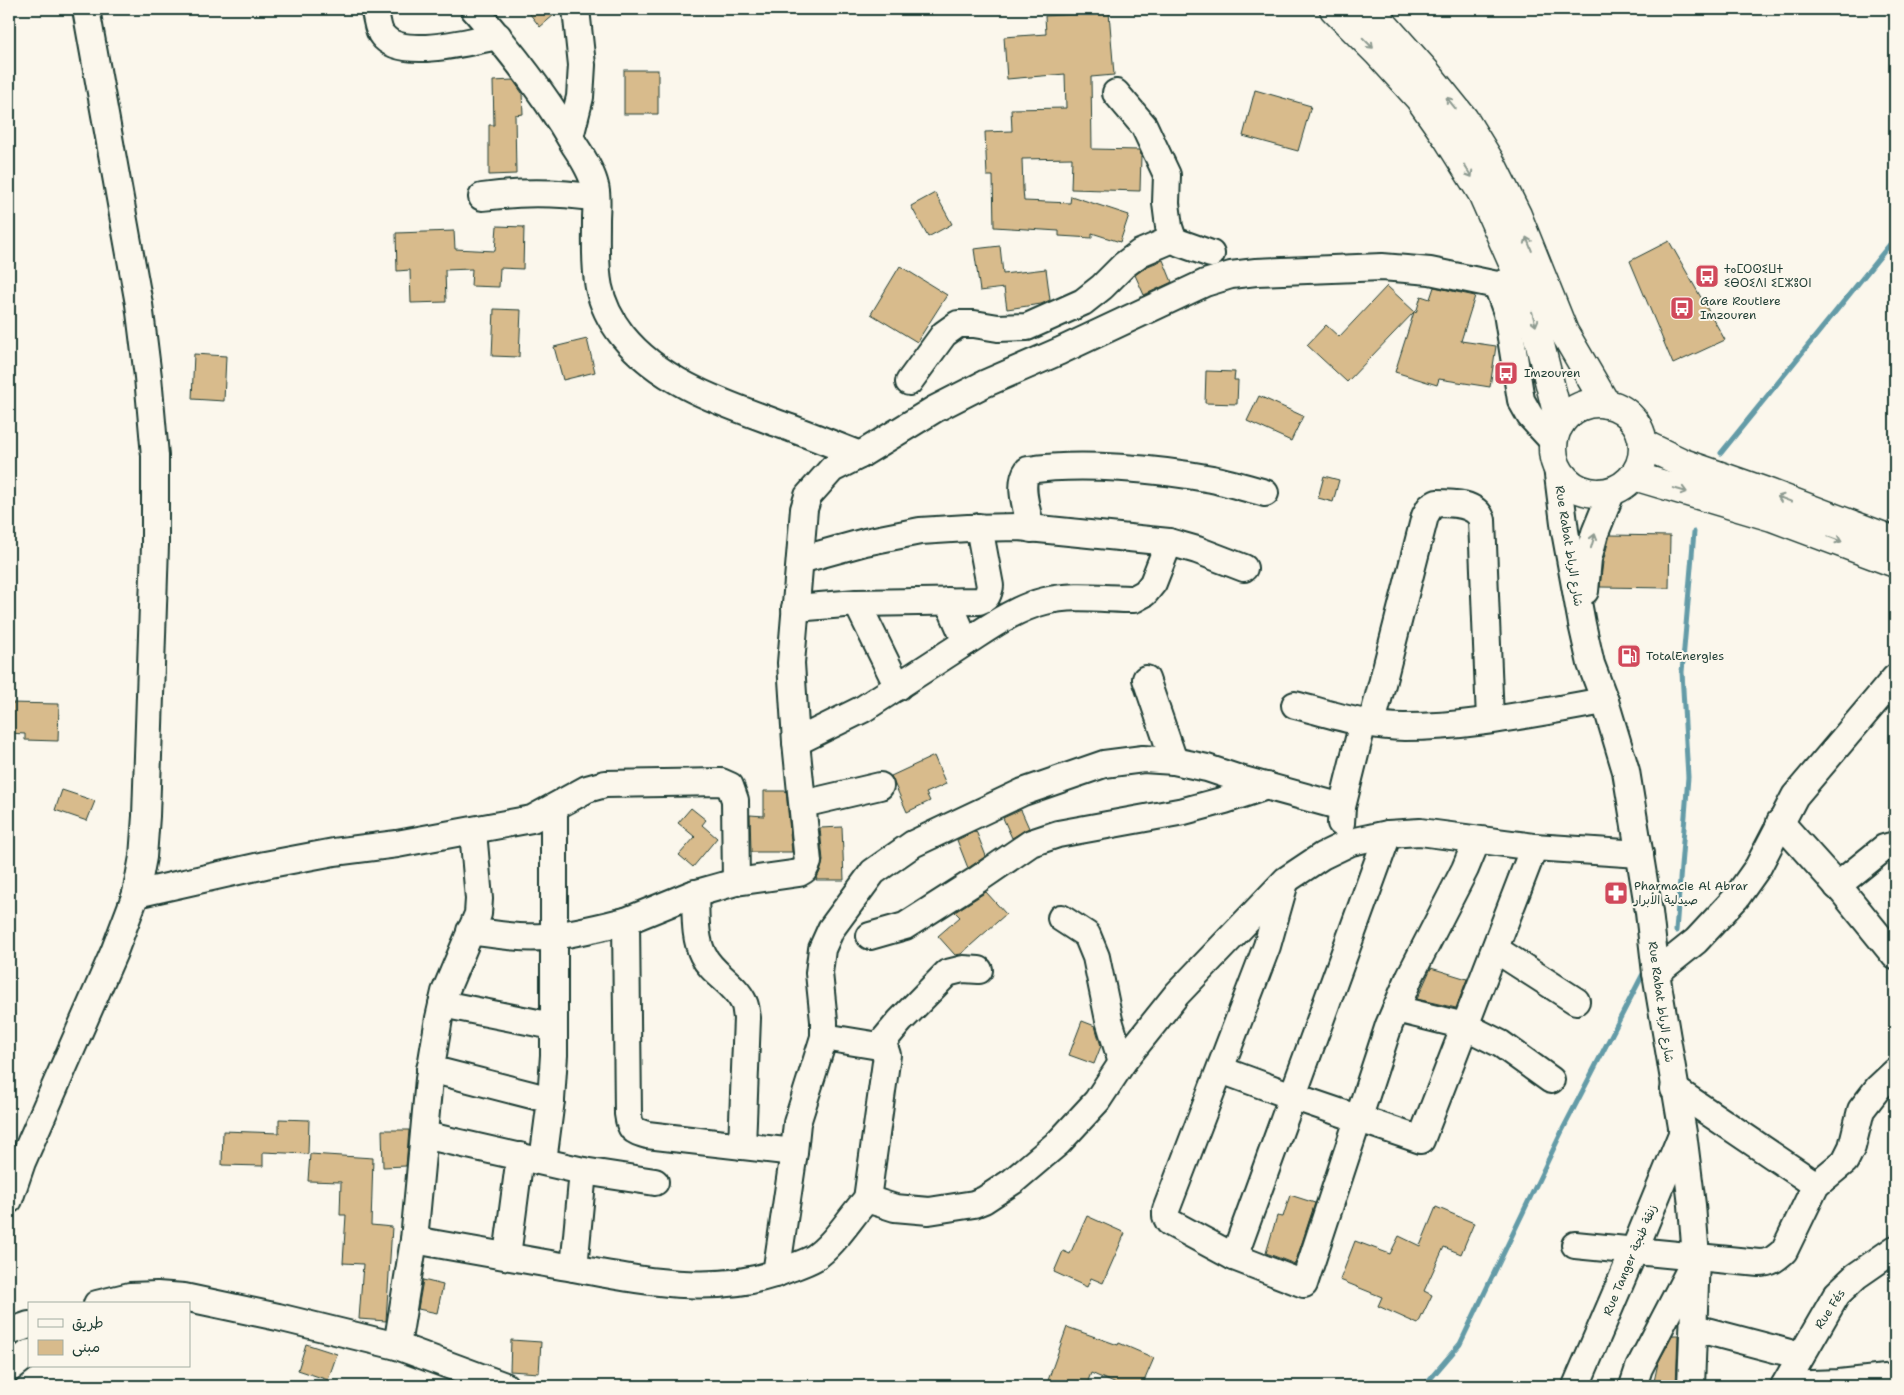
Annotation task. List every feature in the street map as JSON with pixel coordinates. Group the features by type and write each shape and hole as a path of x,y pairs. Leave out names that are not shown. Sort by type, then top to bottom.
{"highway":[{"path":"1334,9 1419,98 1448,139 1482,193 1509,282 1531,309 1542,349 1557,444 1567,480 1580,489 1596,493 1623,483 1641,461 1643,444 1637,425 1629,415 1618,408 1594,403 1573,410 1557,444"},
{"path":"1370,9 1426,72 1464,119 1491,163 1518,215 1564,332 1606,404"},
{"path":"1643,444 1683,463 1895,541"},
{"path":"1623,483 1772,517 1895,562"}],"street":[{"path":"9,1200 22,1162 114,952 136,894 143,857 146,816 155,545 155,456 139,304 86,9"},
{"path":"374,9 381,34 394,44 412,49 498,36"},
{"path":"474,9 498,36 552,108 588,167 595,186 596,254 600,296 606,312 623,336 659,368 690,388 739,410 860,455"},
{"path":"570,137 580,97 582,65 576,9"},
{"path":"1116,93 1144,126 1167,175 1166,203 1169,227 1173,239 1211,254"},
{"path":"482,197 571,194 596,198"},
{"path":"909,382 944,334 958,324 974,324 998,328 1027,327 1083,302 1140,253 1173,239"},
{"path":"470,932 542,937 554,935 626,921 695,893 736,882 799,873 804,870 808,862 796,742 791,662 804,508 808,496 832,468 860,455 934,409 984,384 1060,351 1205,283 1230,275 1305,269 1382,267 1430,271 1509,282"},
{"name":"Rue Rabat شارع الرباط","path":"1557,444 1565,531 1582,624 1591,664 1606,701 1626,771 1682,1133 1692,1204 1696,1258 1695,1328 1691,1386"},
{"path":"1031,529 1023,485 1024,476 1028,470 1040,468 1105,467 1153,471 1212,479 1264,493"},
{"name":"Rue Rabat شارع الرباط","path":"1582,624 1588,559 1595,533 1623,483"},
{"path":"1351,842 1340,821 1342,807 1368,722 1425,516 1430,507 1437,503 1471,507 1480,513 1482,520 1484,530 1490,720"},
{"path":"800,560 865,542 920,531 1019,527 1169,542 1244,568"},
{"path":"795,608 857,603 979,601 985,599 990,586 979,528"},
{"path":"796,742 863,709 966,642 1018,611 1045,601 1060,598 1134,599 1145,594 1153,584 1169,542"},
{"path":"948,601 966,642"},
{"path":"857,603 898,687"},
{"path":"1146,678 1174,761"},
{"path":"1656,973 1696,941 1736,898 1758,867 1780,822 1800,789 1895,678"},
{"path":"1295,705 1368,722 1402,727 1490,720 1606,701"},
{"path":"776,1274 797,1123 824,1037 819,973 822,949 831,929 873,872 913,844 1023,792 1104,764 1143,759 1174,761 1207,768 1342,807"},
{"path":"136,894 274,863 334,852 397,844 532,819 587,789 604,784 721,782 730,786 735,800 736,882"},
{"path":"803,804 880,786"},
{"path":"870,936 905,926 1032,843 1058,834 1184,811 1266,786"},
{"path":"507,1256 531,1159 552,1100 554,1055 554,808"},
{"path":"1780,822 1837,886 1895,956"},
{"path":"397,1346 414,1240 430,1069 442,1004 478,914 479,899 473,831"},
{"path":"867,1198 895,1208 929,1211 974,1204 984,1200 1014,1181 1059,1142 1097,1101 1122,1063 1177,994 1286,880 1322,856 1351,842 1388,834 1420,832 1534,847 1640,854"},
{"path":"1234,1257 1388,834"},
{"path":"1286,880 1267,946 1221,1070 1168,1202 1166,1216 1169,1222 1234,1257 1304,1284 1389,1025 1410,976 1465,869 1477,840"},
{"path":"1837,886 1884,848 1895,845"},
{"path":"1221,1070 1421,1140 1534,847"},
{"path":"695,893 697,942 703,957 737,993 744,1003 747,1018 742,1146"},
{"path":"1061,918 1087,935 1096,957 1109,1020 1122,1063"},
{"path":"626,921 628,1114 631,1127 635,1131 647,1135 794,1152"},
{"path":"1495,948 1576,1002"},
{"path":"879,1046 900,1021 948,973 963,969 979,970"},
{"path":"442,1004 553,1026"},
{"path":"1396,1009 1465,1026 1501,1044 1551,1080"},
{"path":"414,1240 676,1284 744,1282 776,1274 814,1258 837,1236 867,1198 887,1055 885,1049 879,1046 824,1037"},
{"path":"430,1069 552,1100"},
{"path":"1575,1245 1759,1263 1767,1263 1776,1259 1784,1251 1816,1185 1845,1161 1852,1147 1861,1110 1878,1088 1895,1072"},
{"path":"1674,1089 1816,1185"},
{"name":"Rue Tanger زنقة طنجة","path":"1576,1386 1682,1133"},
{"path":"424,1135 583,1171 655,1182"},
{"path":"574,1268 583,1171"},
{"name":"Rue Fés","path":"1785,1386 1836,1294 1856,1276 1895,1249"},
{"path":"1633,1386 1639,1368 1696,1258"},
{"path":"105,1302 130,1296 157,1295 184,1298 278,1317 397,1346 504,1386"},
{"path":"9,1332 28,1324"},
{"path":"1695,1328 1801,1356"},
{"path":"9,1368 28,1354"},
{"path":"1785,1386 1895,1377"}],"building":[{"path":"526,9 561,9 540,27"},
{"path":"1109,12 1114,75 1091,77 1092,149 1139,150 1141,155 1140,191 1071,189 1072,158 1022,159 1023,189 1024,201 1070,203 1071,196 1129,215 1120,242 1092,233 1092,238 1059,236 1059,231 994,227 993,176 987,176 985,132 1012,131 1011,109 1066,108 1065,74 1007,79 1004,37 1046,34 1045,16"},
{"path":"624,70 658,70 658,114 624,114"},
{"path":"513,80 522,93 523,114 515,115 516,174 489,175 489,125 494,125 493,81"},
{"path":"1255,90 1311,106 1298,151 1243,136"},
{"path":"935,193 952,224 928,237 911,206"},
{"path":"497,226 524,227 523,269 500,268 499,287 471,286 472,269 445,270 446,302 411,303 410,270 397,271 396,233 454,231 455,249 495,251"},
{"path":"1669,241 1725,340 1673,364 1630,261"},
{"path":"1000,246 1003,274 1046,269 1050,300 1041,304 1007,309 1004,288 980,291 974,249"},
{"path":"1163,260 1172,282 1144,295 1135,275 1148,266"},
{"path":"900,266 947,295 917,342 871,314"},
{"path":"1387,286 1416,313 1421,296 1430,299 1434,287 1475,296 1461,341 1496,346 1490,387 1439,379 1437,385 1395,372 1414,312 1347,382 1307,345 1326,325 1339,337"},
{"path":"494,309 521,310 519,357 492,356"},
{"path":"587,339 595,372 563,380 554,347"},
{"path":"194,354 226,356 224,401 192,399"},
{"path":"1206,371 1235,372 1234,380 1238,380 1237,404 1205,403"},
{"path":"1259,396 1303,416 1291,441 1247,421"},
{"path":"1324,476 1339,480 1333,502 1318,498"},
{"path":"1610,535 1670,536 1669,588 1600,587 1603,562"},
{"path":"9,703 59,704 58,741 25,740 25,734 9,733"},
{"path":"934,756 946,784 926,793 930,801 907,812 891,776"},
{"path":"62,790 95,801 87,821 55,810"},
{"path":"764,791 786,791 792,852 751,852 750,815 764,816"},
{"path":"691,808 706,820 702,825 717,838 693,867 679,855 695,837 678,823"},
{"path":"1021,810 1029,828 1012,838 1003,818"},
{"path":"842,827 844,880 816,880 823,861 820,828"},
{"path":"976,831 986,856 968,868 957,840"},
{"path":"986,892 1006,914 961,954 955,955 938,936 960,917 955,912"},
{"path":"1431,968 1467,979 1456,1008 1417,999"},
{"path":"1082,1021 1095,1026 1101,1046 1094,1064 1069,1055"},
{"path":"279,1119 309,1120 308,1154 263,1152 263,1166 222,1165 223,1131 279,1133"},
{"path":"382,1130 409,1130 406,1166 383,1167"},
{"path":"310,1154 373,1158 371,1225 392,1227 386,1321 359,1319 363,1264 343,1263 346,1215 340,1215 341,1182 308,1181"},
{"path":"1290,1195 1315,1203 1295,1264 1266,1253 1277,1216 1283,1217"},
{"path":"1436,1207 1474,1223 1461,1254 1444,1247 1424,1291 1432,1295 1418,1324 1378,1306 1382,1297 1340,1280 1355,1241 1390,1254 1399,1236 1420,1246"},
{"path":"1087,1216 1125,1233 1103,1283 1091,1278 1087,1287 1054,1272 1063,1251 1070,1254"},
{"path":"423,1280 443,1285 437,1313 418,1309"},
{"path":"1067,1327 1118,1345 1119,1343 1154,1358 1142,1386 1121,1386 1091,1373 1086,1386 1046,1386"},
{"path":"1673,1335 1678,1335 1676,1386 1653,1386 1658,1363"},
{"path":"511,1340 541,1342 539,1373 510,1371"},
{"path":"306,1344 337,1354 328,1380 298,1370"}],"waterway":[{"path":"1721,453 1895,238"},
{"path":"1676,931 1688,777 1682,672 1694,532"},
{"path":"1424,1386 1460,1344 1563,1129 1645,970"}],"place":[{"name":"ⵜⴰⵎⵔⵙⵉⵡⵜ ⵉⴱⵔⵉⴷⵏ ⵉⵎⵣⵓⵔⵏ","path":"1707,276"},
{"name":"Gare Routiere Imzouren","path":"1682,308"},
{"name":"Imzouren","path":"1506,373"},
{"name":"TotalEnergies","path":"1629,656"},
{"name":"Pharmacie Al Abrar صيدلية الأبرار","path":"1616,893"}]}
